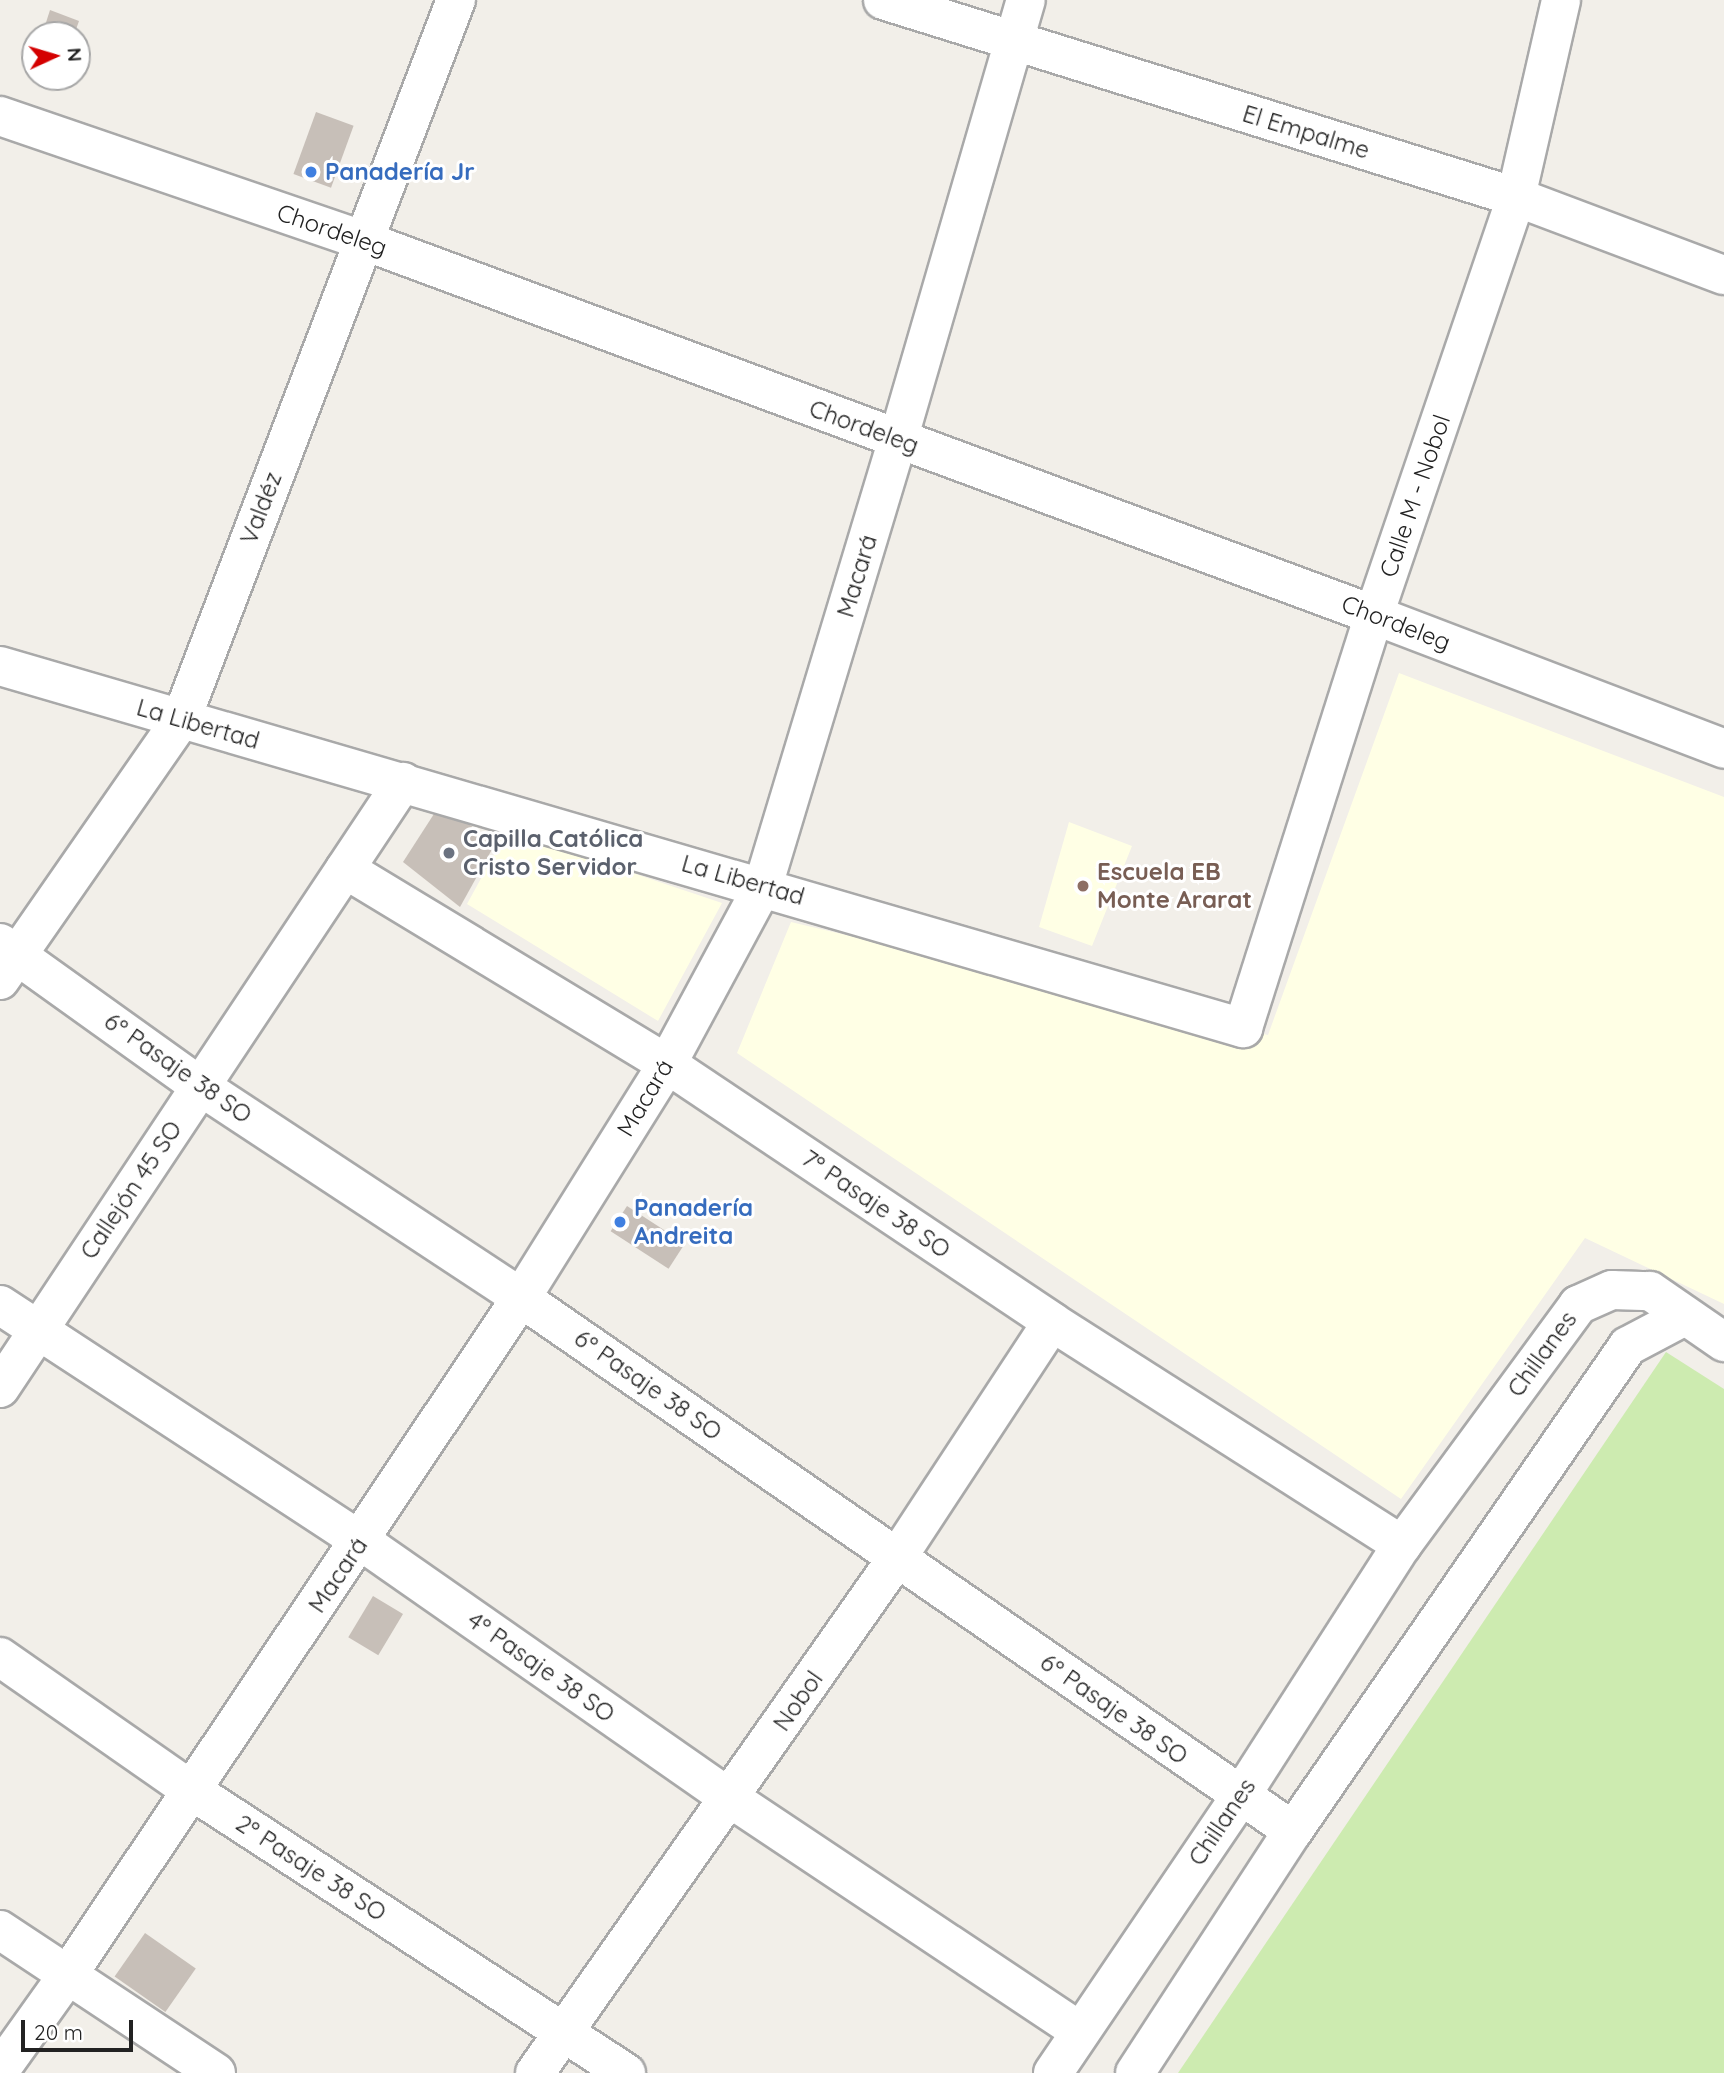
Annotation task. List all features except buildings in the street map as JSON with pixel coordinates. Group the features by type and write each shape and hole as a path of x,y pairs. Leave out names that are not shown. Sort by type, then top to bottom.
{"street":[{"name":"Valdéz","path":"6,959 181,720 362,240 456,0"},
{"name":"El Empalme","path":"883,0 1516,197 1724,275"},
{"name":"Macará","path":"0,2070 67,1976 361,1541 521,1298 667,1064 763,886 898,440 1026,0"},
{"name":"Calle M - Nobol","path":"1243,1028 1374,615 1516,197 1561,0"},
{"name":"Chordeleg","path":"0,116 362,240 1374,615 1724,749"},
{"name":"La Libertad","path":"0,666 763,886 1243,1028"},
{"name":"Callejón 45 SO","path":"0,1388 403,782"},
{"name":"7º Pasaje 38 SO","path":"345,869 667,1064 1052,1322 1402,1545"},
{"name":"6º Pasaje 38 SO","path":"6,959 521,1298 1240,1797 1293,1831"},
{"name":"Chillanes","path":"1053,2073 1240,1797 1402,1545 1578,1305 1612,1290 1650,1291 1724,1342"},
{"name":"4º Pasaje 38 SO","path":"0,1305 361,1541 730,1798 1080,2031"},
{"path":"1135,2073 1293,1831 1628,1346 1685,1316"},
{"name":"Nobol","path":"535,2073 897,1558 1052,1322"},
{"name":"2º Pasaje 38 SO","path":"0,1657 191,1790 626,2073"},
{"path":"0,1930 216,2073"}],"shaded area":[{"path":"1399,673 1724,797 1724,1304 1585,1238 1401,1499 737,1053 791,922 1268,1035"},
{"name":"Escuela EB Monte Ararat","path":"1069,822 1132,846 1092,946 1039,927"},
{"path":"507,831 722,903 658,1021 467,904"}],"green space":[{"path":"1666,1352 1724,1389 1724,2073 1178,2073"}],"place":[{"name":"Panadería Jr","path":"311,172"},
{"name":"Capilla Católica Cristo Servidor","path":"449,853"},
{"name":"Escuela EB Monte Ararat","path":"1083,886"},
{"name":"Panadería Andreita","path":"620,1222"}]}
